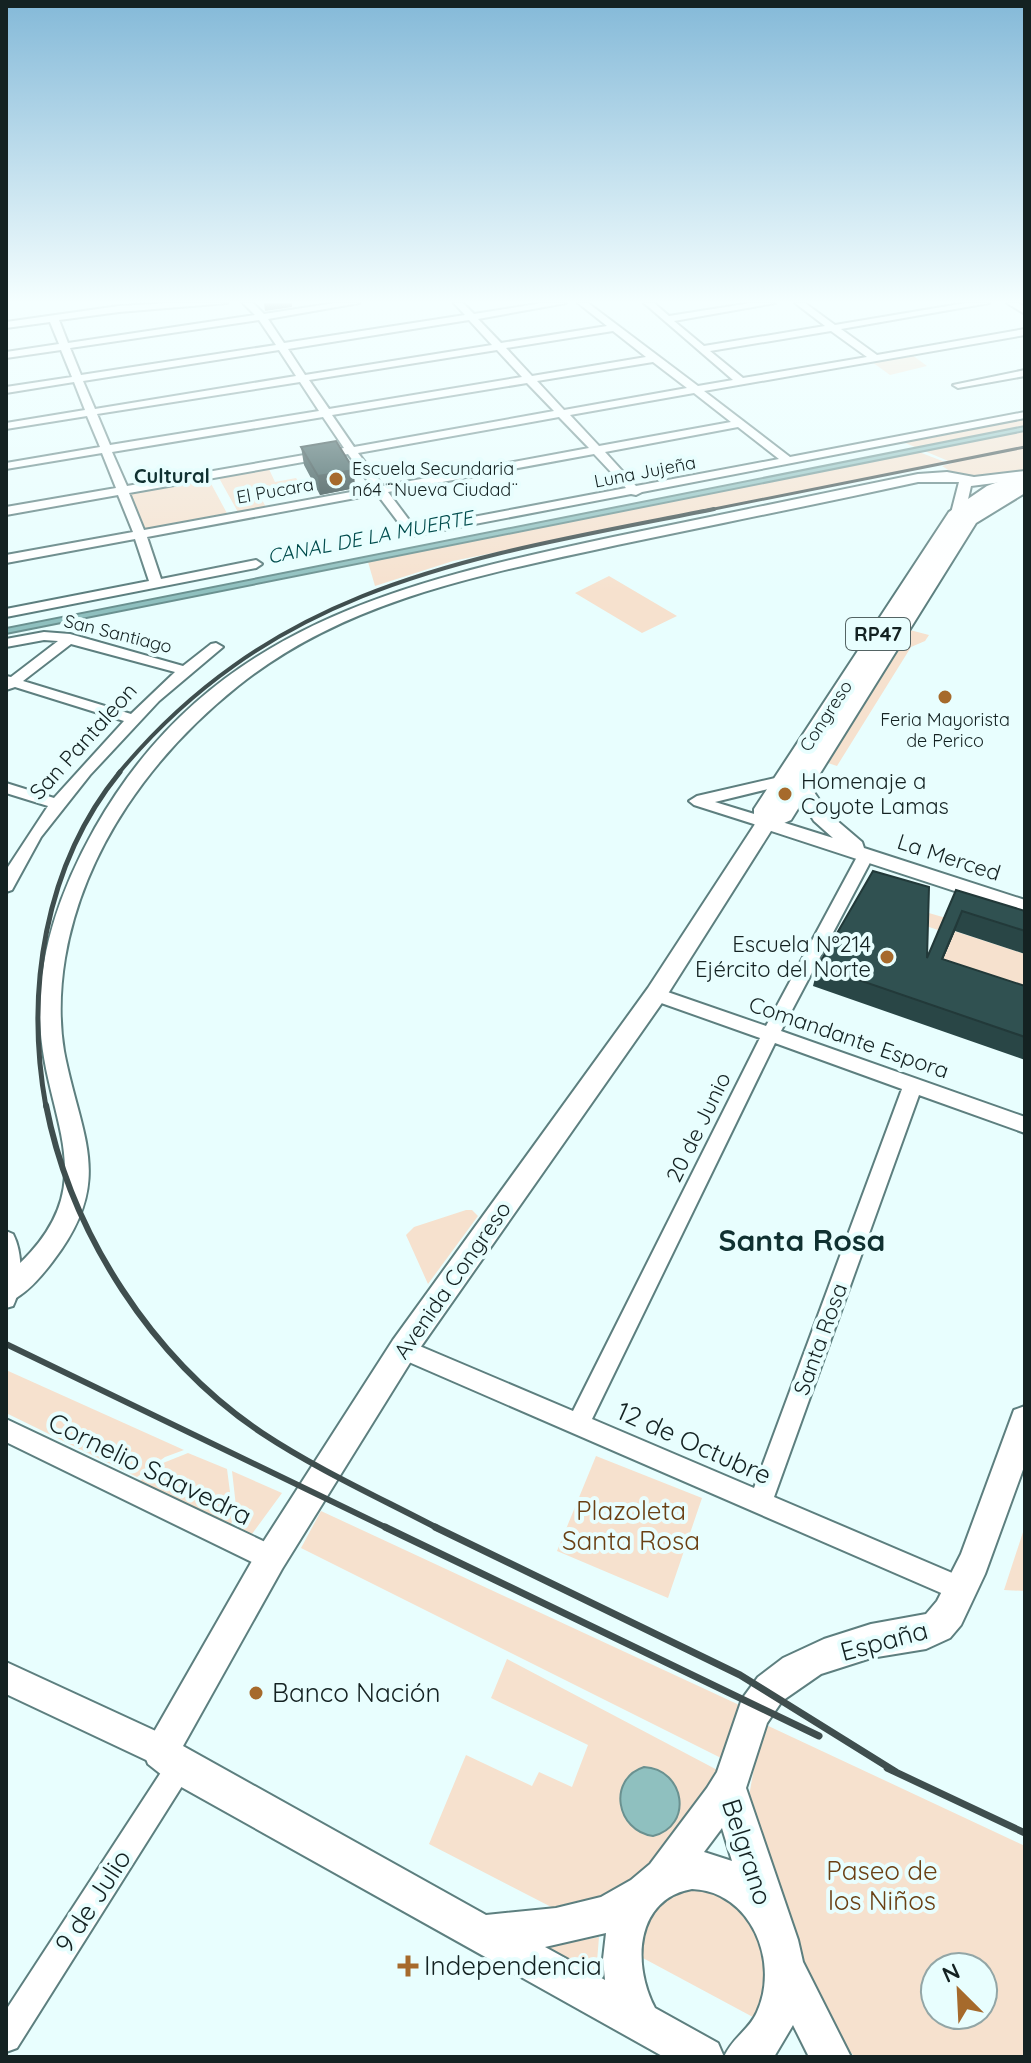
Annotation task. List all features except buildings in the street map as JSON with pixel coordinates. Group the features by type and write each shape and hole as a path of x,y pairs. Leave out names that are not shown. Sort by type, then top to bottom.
{"main road":[{"name":"Congreso","path":"766,823 783,815 793,784 958,513 993,490 1025,476"},
{"name":"Congreso","path":"793,784 969,519 1025,486"},
{"name":"Avenida Congreso","path":"170,1758 271,1558 403,1349 656,994 766,823"},
{"name":"España","path":"728,1788 756,1706 771,1688 804,1666 843,1649 886,1638 921,1634 939,1626 962,1590 1025,1420"},
{"path":"170,1758 641,2022 694,2055"},
{"name":"Belgrano","path":"483,1934 557,1928 605,1917 652,1887 728,1788"},
{"name":"Belgrano","path":"728,1788 768,1915 779,1940 784,1967 831,2057"},
{"path":"641,2022 630,2003 622,1968 628,1921 652,1887 685,1869 708,1870 731,1878 751,1893 768,1915"},
{"path":"744,2057 763,2040 781,2008 784,1967"}],"street":[{"path":"84,399 140,534 156,584"},
{"path":"6,426 179,399"},
{"path":"317,399 379,490"},
{"path":"6,466 408,399"},
{"path":"549,399 636,492"},
{"path":"6,511 640,399"},
{"path":"705,399 790,462"},
{"name":"Luna Jujeña","path":"379,490 412,532 636,492 1025,415"},
{"name":"El Pucara","path":"6,559 739,424"},
{"path":"6,1294 61,1232 73,1199 77,1146 52,1048 49,988 66,905 110,812 146,763 195,711 258,663 307,636 378,603 434,583 512,563 918,478 947,476 970,480 1025,476"},
{"path":"958,513 963,498 962,488 970,480"},
{"path":"6,613 256,564"},
{"name":"San Santiago","path":"6,643 44,636 70,638 183,670"},
{"path":"8,684 70,638"},
{"name":"San Pantaleon","path":"6,886 25,846 57,804 133,719 183,670 216,647"},
{"path":"8,684 133,719"},
{"path":"766,823 697,801 793,784 821,817 866,855"},
{"path":"6,788 57,804"},
{"name":"La Merced","path":"766,823 1025,907"},
{"name":"20 de Junio","path":"579,1422 770,1035 866,855"},
{"name":"Comandante Espora","path":"656,994 1025,1125"},
{"name":"Santa Rosa","path":"760,1503 913,1085"},
{"path":"6,1240 10,1258 6,1294"},
{"name":"12 de Octubre","path":"403,1349 579,1422 962,1590"},
{"name":"Cornelio Saavedra","path":"6,1430 271,1558"},
{"path":"6,1678 170,1758"},
{"name":"9 de Julio","path":"6,2037 170,1758"}],"green space":[{"path":"1025,418 1025,474 964,480 942,466 953,463 903,442"},
{"path":"919,452 945,462 453,561 375,586 368,562"},
{"path":"269,469 275,482 296,478 302,487 264,494 261,498 267,509 239,514 219,478"},
{"path":"208,478 229,517 145,533 127,493"},
{"path":"609,576 677,616 642,633 575,593"},
{"path":"906,629 929,635 925,641 911,647 837,766 828,763"},
{"path":"922,911 946,918 942,927 1025,954 1025,1009 935,978 953,935 917,923"},
{"path":"472,1210 478,1216 428,1284 406,1235 414,1227"},
{"path":"6,1370 184,1450 165,1457 137,1477 6,1413"},
{"path":"188,1453 227,1469 233,1515 231,1526 140,1481 163,1463"},
{"name":"Plazoleta Santa Rosa","path":"596,1456 702,1498 668,1598 557,1551"},
{"path":"232,1471 282,1493 252,1534 241,1531 238,1524"},
{"path":"321,1511 748,1709 729,1762 301,1548"},
{"path":"1025,1526 1025,1591 1004,1590"},
{"path":"507,1659 723,1773 638,1888 561,1912 429,1844 466,1755 532,1786 539,1772 572,1787 588,1745 491,1698"},
{"name":"Paseo de los Niños","path":"762,1723 1025,1846 1025,2057 855,2057 846,2047 803,1961 746,1813"},
{"path":"716,1879 772,1939 766,2024 628,1950 648,1898"},
{"path":"599,1937 595,1986 537,1949"}],"water":[{"path":"1025,426 1025,431 6,634 6,628"},
{"path":"644,1767 658,1770 668,1777 676,1787 679,1798 675,1821 653,1836 631,1825 621,1804 625,1782 632,1773"}],"railway":[{"path":"712,509 1025,447"},
{"path":"118,774 180,709 246,657 316,617 389,586 466,562 712,509"},
{"path":"704,511 712,509"},
{"path":"46,1107 38,1019 40,975 47,931 73,847 94,808 120,772"},
{"path":"46,1105 58,1153 75,1200 97,1246 122,1290 152,1331 186,1369 222,1403 262,1433 437,1528"},
{"path":"6,1344 389,1529"},
{"path":"385,1527 819,1736"},
{"path":"437,1528 740,1675 896,1772"},
{"path":"887,1768 1025,1833"}],"place":[{"name":"Escuela Secundaria n64 ¨Nueva Ciudad¨","path":"336,479"},
{"name":"Feria Mayorista de Perico","path":"945,697"},
{"name":"Homenaje a Coyote Lamas","path":"785,794"},
{"name":"Escuela Nº214 Ejército del Norte","path":"887,957"},
{"name":"Banco Nación","path":"256,1693"},
{"name":"Independencia","path":"408,1966"}],"district":[{"name":"Cultural","path":"172,476"},
{"name":"Santa Rosa","path":"802,1241"}],"water label":[{"name":"CANAL DE LA MUERTE","path":"370,537"}]}
